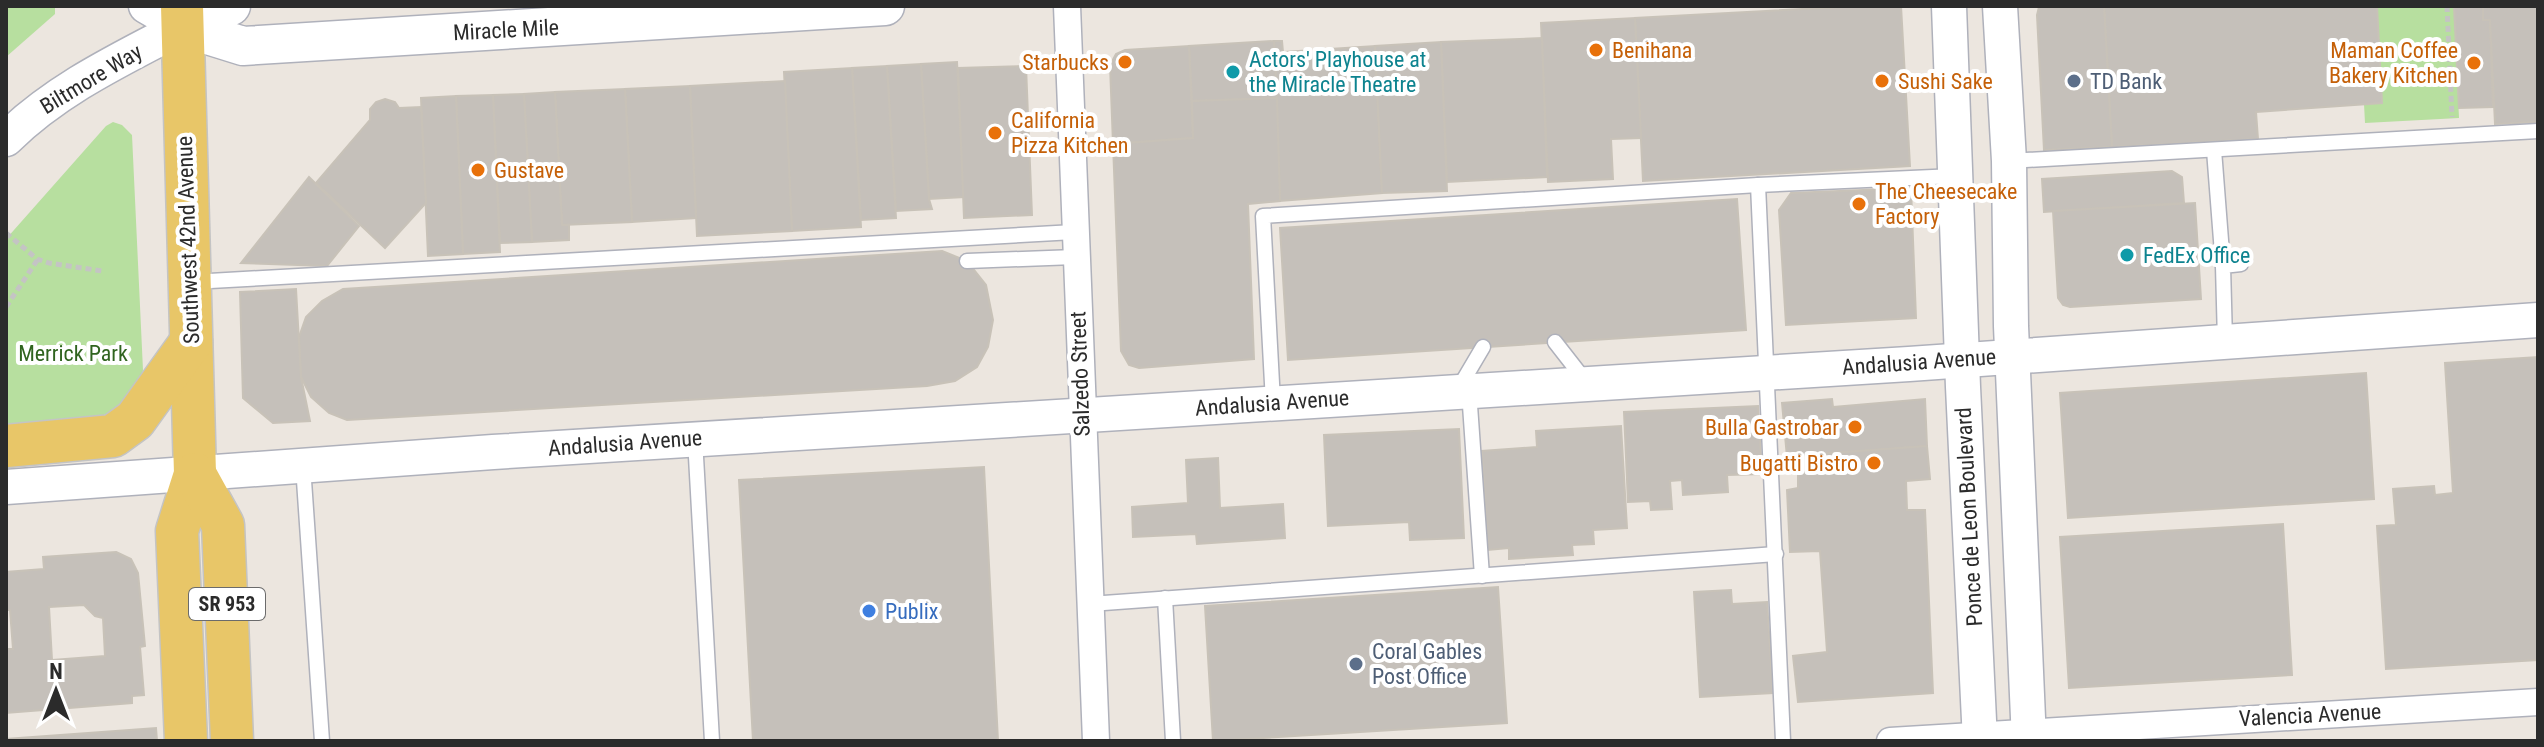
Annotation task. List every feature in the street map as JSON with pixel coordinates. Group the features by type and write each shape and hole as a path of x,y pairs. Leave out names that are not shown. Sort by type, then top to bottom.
{"main road":[{"path":"182,16 231,6"},
{"name":"Miracle Mile","path":"182,16 243,46 885,6"},
{"name":"Southwest 42nd Avenue","path":"182,16 195,474 177,531 186,741"},
{"path":"6,446 113,436 135,420 191,342"},
{"name":"Southwest 42nd Avenue","path":"195,474 223,525 232,741"}],"street":[{"path":"146,6 182,16"},
{"name":"Salzedo Street","path":"1067,6 1096,741"},
{"name":"Ponce de Leon Boulevard","path":"1949,6 1980,738"},
{"path":"2000,6 2009,161 2013,356 2029,736"},
{"name":"Biltmore Way","path":"6,139 30,116 64,91 182,16"},
{"name":"Andalusia Avenue","path":"6,487 695,439 1962,360 2538,320"},
{"name":"Valencia Avenue","path":"1890,741 2237,725 2538,702"}],"lane":[{"path":"2009,161 2538,131"},
{"path":"2214,150 2225,341"},
{"path":"1273,402 1263,216 1955,176"},
{"path":"1758,185 1783,741"},
{"path":"967,261 1075,245"},
{"path":"189,282 1075,245"},
{"path":"2223,266 2241,264"},
{"path":"1555,342 1588,383"},
{"path":"1482,576 1463,391 1483,347"},
{"path":"695,439 712,741"},
{"path":"303,466 322,741"},
{"path":"1090,604 1776,554"},
{"path":"1165,598 1173,741"}],"path":[{"path":"2447,6 2453,136"},
{"path":"6,233 38,259 102,271"},
{"path":"6,307 38,259"}],"green space":[{"path":"6,6 55,6 55,14 6,57"},
{"path":"2377,6 2454,6 2459,118 2365,123 2364,104 2382,102"},
{"name":"Merrick Park","path":"113,122 122,125 132,135 143,370 138,392 128,404 114,412 77,421 6,429 6,239 106,126"}],"building":[{"path":"1901,6 1910,166 1643,181 1635,18"},
{"path":"2104,6 2377,6 2382,103 2256,112 2258,139 2112,147"},
{"name":"TD Bank","path":"2104,6 2112,147 2044,150 2039,7"},
{"name":"Maman Coffee Bakery Kitchen","path":"2454,6 2483,6 2483,20 2490,20 2493,107 2459,108"},
{"path":"2483,6 2538,6 2538,122 2495,124 2490,20 2483,20"},
{"path":"1635,18 1641,138 1611,139 1613,179 1548,182 1541,23"},
{"path":"1542,38 1547,177 1447,182 1441,42"},
{"path":"1274,41 1282,41 1283,52 1375,46 1382,193 1280,201"},
{"name":"Actors' Playhouse at the Miracle Theatre","path":"1274,41 1277,98 1192,101 1189,46"},
{"path":"1441,42 1447,191 1382,193 1375,46"},
{"path":"1189,46 1193,138 1113,144 1110,65 1116,54 1125,50"},
{"path":"957,62 964,197 929,199 921,64"},
{"path":"921,64 932,209 896,211 887,66"},
{"path":"887,66 896,218 861,220 852,68"},
{"name":"California Pizza Kitchen","path":"1026,66 1032,215 964,218 958,68"},
{"path":"852,68 861,227 792,231 784,72"},
{"path":"785,81 792,231 697,236 690,86"},
{"path":"690,86 696,218 632,222 625,89"},
{"path":"625,89 632,222 562,225 555,92"},
{"path":"555,92 562,225 569,225 569,240 532,242 524,94"},
{"path":"524,94 532,242 500,243 493,95"},
{"name":"Gustave","path":"493,95 500,252 463,254 456,96"},
{"path":"456,96 463,254 428,256 421,98"},
{"path":"1277,98 1280,201 1248,204 1254,359 1139,368 1129,365 1121,351 1113,144 1193,138 1192,101"},
{"path":"385,99 395,102 399,108 421,107 426,203 385,248 316,183 370,120 370,109 376,102"},
{"path":"2172,171 2182,177 2184,203 2044,212 2042,179"},
{"path":"309,177 359,226 327,266 241,263"},
{"path":"1911,188 1916,318 1786,325 1779,210 1791,193"},
{"path":"1737,199 1746,330 1288,360 1280,228"},
{"name":"FedEx Office","path":"2195,203 2201,299 2063,305 2058,298 2053,211"},
{"path":"942,251 967,261 986,285 993,320 988,347 977,367 955,381 927,386 347,420 329,413 311,397 301,377 299,337 306,317 322,301 343,289"},
{"path":"296,289 301,377 310,421 273,423 243,398 240,292"},
{"path":"2538,357 2538,660 2386,669 2377,526 2396,525 2393,489 2434,486 2435,495 2453,493 2445,363"},
{"path":"2366,373 2374,499 2068,518 2060,393"},
{"name":"Bulla Gastrobar","path":"1832,399 1833,407 1925,399 1927,446 1787,457 1782,403"},
{"path":"1758,406 1762,474 1727,475 1728,492 1683,495 1682,480 1670,481 1672,509 1651,510 1650,501 1628,502 1624,412"},
{"path":"1621,426 1627,528 1593,530 1594,544 1572,545 1573,555 1509,559 1509,548 1488,550 1482,451 1537,447 1536,431"},
{"path":"1459,429 1464,538 1410,540 1409,522 1328,526 1324,435"},
{"path":"1927,446 1930,479 1906,481 1907,510 1925,510 1933,693 1798,702 1793,656 1827,652 1820,551 1790,552 1787,490 1798,488 1798,473 1820,471 1818,454"},
{"path":"1218,458 1220,508 1283,504 1285,538 1197,544 1196,534 1133,537 1132,507 1188,503 1186,460"},
{"name":"Publix","path":"984,467 998,741 753,741 739,480"},
{"path":"2283,524 2292,675 2069,688 2060,537"},
{"path":"116,552 131,559 138,573 145,646 140,647 144,695 132,696 132,703 6,713 6,649 13,649 10,610 6,610 6,572 44,569 43,557","holes":["84,605 95,616 103,618 105,656 52,660 49,607"]},
{"name":"Coral Gables Post Office","path":"1498,587 1507,723 1213,741 1205,606"},
{"path":"1731,590 1732,604 1767,602 1773,693 1700,697 1694,592"},
{"path":"156,728 157,741 6,741 6,739"}],"place":[{"name":"Benihana","path":"1596,50"},
{"name":"Starbucks","path":"1125,62"},
{"name":"Maman Coffee Bakery Kitchen","path":"2474,63"},
{"name":"Actors' Playhouse at the Miracle Theatre","path":"1233,72"},
{"name":"Sushi Sake","path":"1882,81"},
{"name":"TD Bank","path":"2074,81"},
{"name":"California Pizza Kitchen","path":"995,133"},
{"name":"Gustave","path":"478,170"},
{"name":"The Cheesecake Factory","path":"1859,204"},
{"name":"FedEx Office","path":"2127,255"},
{"name":"Bulla Gastrobar","path":"1855,427"},
{"name":"Bugatti Bistro","path":"1874,463"},
{"name":"Publix","path":"869,611"},
{"name":"Coral Gables Post Office","path":"1356,664"}]}
